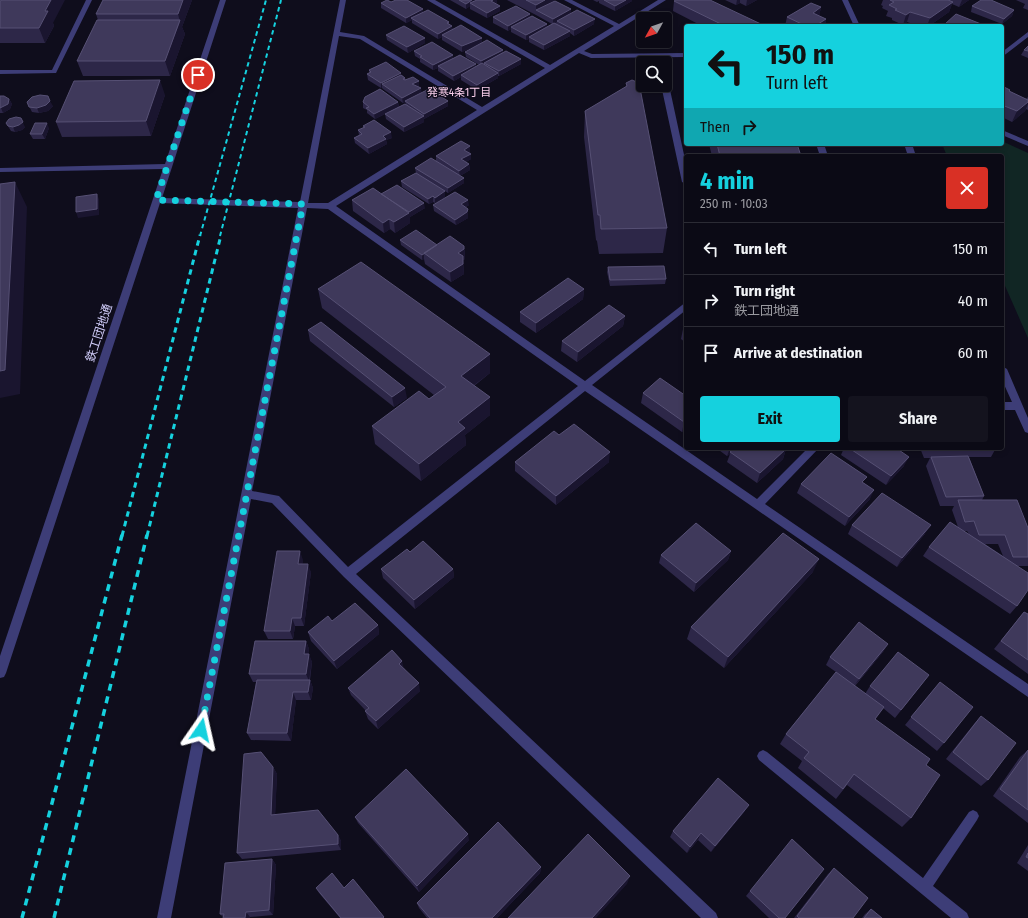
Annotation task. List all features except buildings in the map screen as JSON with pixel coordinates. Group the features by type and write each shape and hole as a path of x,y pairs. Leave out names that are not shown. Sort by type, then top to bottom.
{"street":[{"path":"0,72 54,72 89,0"},
{"name":"鉄工団地通","path":"0,673 223,0"},
{"path":"164,918 343,0"},
{"path":"430,0 550,68"},
{"path":"567,0 618,26"},
{"path":"330,206 482,110 663,0"},
{"path":"845,0 856,24"},
{"path":"336,34 362,37 482,110"},
{"path":"1004,54 1028,34"},
{"path":"579,51 591,56 636,58"},
{"path":"672,58 684,56"},
{"path":"667,92 684,173"},
{"path":"1004,133 1028,144"},
{"path":"0,170 167,166"},
{"path":"156,200 330,206 584,385 1028,691"},
{"path":"348,574 684,307"},
{"path":"1004,374 1028,430"},
{"path":"1004,406 1018,406"},
{"path":"757,505 812,450"},
{"path":"246,494 275,499 348,574 711,918"},
{"path":"763,756 962,918"},
{"path":"924,888 973,816"}],"green space":[{"path":"1004,142 1028,153 1028,338 1004,284 1004,154 946,154 943,146 1004,146"}],"railway":[{"path":"200,236 266,0"},
{"path":"220,236 281,0"},
{"path":"122,536 200,235"},
{"path":"147,536 221,235"},
{"path":"22,918 122,535"},
{"path":"54,918 147,535"}],"district":[{"name":"発寒4条1丁目","path":"459,92"}],"route":[{"path":"198,75 156,200 303,204 201,730"}]}
